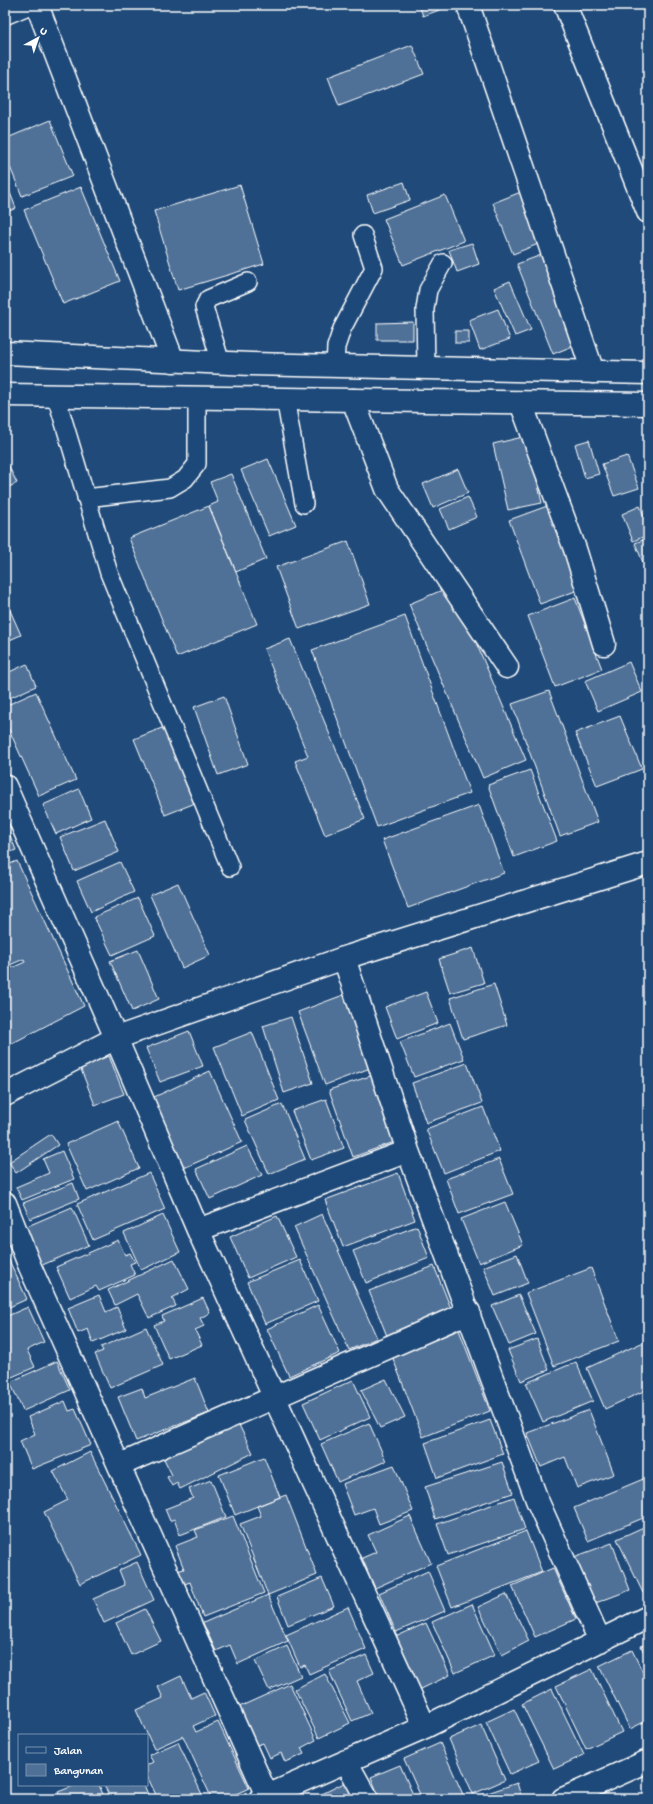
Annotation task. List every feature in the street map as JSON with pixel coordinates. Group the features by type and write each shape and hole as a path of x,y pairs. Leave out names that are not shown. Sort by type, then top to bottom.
{"street":[{"path":"5,13 24,5"},
{"path":"37,5 173,361"},
{"path":"468,5 593,372"},
{"path":"565,5 648,212"},
{"path":"5,353 251,364 648,373"},
{"path":"251,364 253,398"},
{"path":"5,395 648,404"},
{"path":"353,400 387,490 507,667"},
{"path":"521,403 575,549 604,644"},
{"path":"5,786 116,1038 198,1230 425,1727"},
{"path":"5,1095 116,1038 344,958 648,864"},
{"path":"344,958 408,1151 469,1312 537,1500 600,1641"},
{"path":"198,1230 408,1151"},
{"path":"5,1203 30,1267 120,1465 152,1544 263,1797 425,1727 648,1617"},
{"path":"120,1465 469,1312"},
{"path":"346,1761 367,1799"},
{"path":"563,1799 648,1761"}],"lane":[{"path":"336,366 336,347 342,329 374,268 363,235"},
{"path":"426,368 425,309 428,290 443,263"},
{"path":"221,363 204,307 208,299 248,282"},
{"path":"56,396 109,574 230,867"},
{"path":"86,498 170,488 186,479 198,464 197,398"},
{"path":"286,398 304,504"}],"building":[{"path":"419,5 453,5 423,16"},
{"path":"412,45 424,74 339,106 328,77"},
{"path":"50,120 73,176 22,196 5,155 5,139"},
{"path":"5,180 16,208 5,213"},
{"path":"404,182 410,200 373,213 367,195"},
{"path":"240,185 264,264 178,290 154,211"},
{"path":"81,187 120,281 63,304 24,210"},
{"path":"526,190 546,241 513,254 493,203"},
{"path":"445,195 464,241 403,265 384,219"},
{"path":"472,243 479,264 457,272 449,250"},
{"path":"544,254 580,343 553,354 517,264"},
{"path":"510,281 531,330 515,336 494,288"},
{"path":"498,309 510,339 480,350 469,320"},
{"path":"413,322 413,340 377,340 377,323"},
{"path":"455,331 469,331 469,343 455,343"},
{"path":"527,436 542,503 508,510 493,444"},
{"path":"589,440 599,474 585,478 575,444"},
{"path":"627,456 639,488 614,496 602,464"},
{"path":"5,459 17,483 5,489"},
{"path":"268,459 296,525 269,536 241,470"},
{"path":"458,469 468,493 433,508 423,484"},
{"path":"231,474 266,559 236,572 209,506 218,502 210,482"},
{"path":"468,497 477,517 449,529 440,509"},
{"path":"550,505 581,589 540,604 509,520"},
{"path":"209,506 257,624 177,657 129,538"},
{"path":"640,506 648,527 648,535 633,541 622,514"},
{"path":"648,538 648,571 647,572 635,543"},
{"path":"348,541 370,604 299,629 276,567"},
{"path":"452,586 526,760 483,778 409,604"},
{"path":"575,598 602,669 555,687 528,616"},
{"path":"5,599 21,635 5,642"},
{"path":"405,616 470,793 377,827 312,650"},
{"path":"290,639 365,819 325,835 295,761 308,756 264,649"},
{"path":"629,662 642,692 598,711 585,681"},
{"path":"27,664 36,686 5,700 5,674"},
{"path":"549,691 598,822 560,836 512,704"},
{"path":"36,692 76,780 39,796 5,721 5,706"},
{"path":"224,696 248,764 218,775 194,707"},
{"path":"620,716 642,769 597,786 575,733"},
{"path":"167,726 198,802 165,815 134,739"},
{"path":"530,770 557,841 514,857 488,785"},
{"path":"79,789 91,818 56,834 43,805"},
{"path":"479,805 504,873 408,908 382,840"},
{"path":"105,819 119,852 74,871 60,837"},
{"path":"5,823 16,850 5,854"},
{"path":"17,861 84,1006 5,1047 5,971 25,962 24,959 5,967 5,866"},
{"path":"120,862 134,892 91,912 77,881"},
{"path":"178,883 210,955 182,968 150,895"},
{"path":"138,898 155,936 112,955 94,917"},
{"path":"473,948 484,983 450,993 439,959"},
{"path":"138,950 159,999 132,1011 110,961"},
{"path":"494,984 507,1025 463,1039 450,998"},
{"path":"426,992 438,1023 397,1039 385,1007"},
{"path":"346,994 373,1067 325,1085 298,1012"},
{"path":"291,1017 313,1083 284,1093 263,1026"},
{"path":"450,1023 464,1059 414,1077 400,1042"},
{"path":"189,1031 203,1066 160,1082 146,1048"},
{"path":"252,1032 279,1100 242,1116 214,1047"},
{"path":"109,1056 124,1094 95,1105 80,1067"},
{"path":"467,1063 482,1103 426,1123 412,1083"},
{"path":"210,1071 242,1142 184,1168 152,1098"},
{"path":"373,1075 397,1141 353,1157 329,1090"},
{"path":"326,1099 344,1148 311,1160 292,1111"},
{"path":"282,1104 305,1159 269,1174 245,1120"},
{"path":"483,1107 500,1151 444,1173 426,1129"},
{"path":"118,1121 139,1168 87,1191 66,1144"},
{"path":"51,1134 58,1145 16,1173 9,1162"},
{"path":"247,1146 262,1175 210,1199 196,1169"},
{"path":"62,1151 74,1179 22,1200 16,1187 49,1173 43,1159"},
{"path":"499,1159 513,1194 459,1214 446,1179"},
{"path":"149,1173 165,1209 93,1240 77,1204"},
{"path":"398,1173 415,1220 343,1247 325,1200"},
{"path":"73,1183 79,1199 30,1219 23,1203"},
{"path":"505,1202 523,1245 479,1263 461,1219"},
{"path":"72,1207 89,1245 40,1266 23,1228"},
{"path":"322,1214 377,1338 349,1350 294,1227"},
{"path":"163,1215 180,1252 141,1270 124,1233"},
{"path":"277,1216 296,1257 248,1278 230,1237"},
{"path":"417,1226 429,1258 366,1283 353,1251"},
{"path":"118,1240 125,1255 130,1253 135,1262 130,1264 135,1275 99,1291 96,1286 70,1298 56,1267"},
{"path":"517,1254 528,1283 495,1296 483,1267"},
{"path":"8,1258 27,1299 5,1309 5,1259"},
{"path":"174,1259 189,1289 172,1298 176,1306 149,1318 137,1294 115,1305 108,1290"},
{"path":"300,1260 318,1301 265,1324 247,1282"},
{"path":"434,1266 452,1311 387,1336 369,1291"},
{"path":"591,1268 619,1341 554,1366 526,1293"},
{"path":"99,1295 106,1312 117,1307 126,1329 93,1343 88,1329 78,1333 68,1308"},
{"path":"519,1295 536,1334 509,1345 492,1306"},
{"path":"203,1298 210,1313 200,1318 204,1326 195,1330 202,1345 169,1359 154,1325 164,1321 162,1316"},
{"path":"318,1305 340,1353 289,1376 267,1329"},
{"path":"28,1307 44,1342 27,1350 35,1367 5,1380 5,1317"},
{"path":"146,1327 163,1365 110,1388 95,1354 103,1351 101,1347"},
{"path":"459,1330 490,1411 423,1437 392,1356"},
{"path":"537,1339 549,1370 521,1381 508,1350"},
{"path":"648,1340 648,1389 605,1409 587,1368"},
{"path":"57,1361 70,1390 23,1411 10,1382"},
{"path":"576,1362 593,1401 543,1422 526,1383"},
{"path":"195,1378 209,1413 136,1441 118,1397 142,1388 145,1398"},
{"path":"386,1379 405,1417 380,1428 361,1390"},
{"path":"353,1380 370,1417 320,1440 303,1403"},
{"path":"65,1401 69,1411 75,1409 91,1445 32,1469 20,1441 35,1434 28,1417"},
{"path":"589,1410 614,1474 577,1488 565,1457 541,1467 527,1433"},
{"path":"236,1419 253,1453 180,1489 177,1483 172,1486 167,1477 172,1475 162,1455"},
{"path":"490,1420 503,1454 437,1478 425,1443"},
{"path":"369,1423 386,1461 338,1482 321,1444"},
{"path":"90,1452 141,1555 80,1584 44,1512 68,1500 53,1471"},
{"path":"264,1457 280,1497 235,1515 219,1475"},
{"path":"502,1462 513,1493 435,1519 425,1487"},
{"path":"394,1465 413,1511 379,1524 373,1508 354,1515 342,1484"},
{"path":"648,1477 648,1516 588,1541 574,1508"},
{"path":"211,1480 226,1517 180,1535 174,1519 170,1521 165,1509 193,1498 189,1489"},
{"path":"286,1495 317,1575 268,1595 240,1524 261,1516 257,1506"},
{"path":"514,1497 525,1529 448,1555 437,1524"},
{"path":"233,1516 264,1593 203,1617 190,1582 182,1585 177,1571 184,1569 175,1546 198,1537 195,1530"},
{"path":"410,1516 431,1563 375,1588 362,1558 376,1552 368,1535"},
{"path":"648,1525 648,1591 643,1593 617,1539"},
{"path":"526,1531 542,1572 452,1607 436,1566"},
{"path":"612,1543 630,1590 593,1604 574,1557"},
{"path":"137,1562 154,1600 104,1623 93,1599 125,1585 119,1570"},
{"path":"553,1568 576,1619 535,1637 512,1586"},
{"path":"428,1571 445,1611 396,1632 379,1593"},
{"path":"322,1578 334,1606 288,1625 277,1597"},
{"path":"506,1594 529,1641 502,1655 478,1607"},
{"path":"268,1595 288,1641 238,1664 230,1645 216,1651 203,1623"},
{"path":"472,1604 495,1655 455,1673 432,1622"},
{"path":"348,1607 366,1649 309,1674 305,1665 300,1667 286,1635"},
{"path":"145,1609 161,1641 131,1655 116,1623"},
{"path":"426,1623 450,1675 417,1691 393,1638"},
{"path":"648,1642 648,1661 641,1646"},
{"path":"287,1646 301,1676 269,1690 255,1661"},
{"path":"632,1650 648,1683 648,1720 630,1729 599,1666"},
{"path":"366,1655 374,1673 357,1681 371,1713 352,1721 329,1671"},
{"path":"592,1669 622,1732 586,1749 556,1686"},
{"path":"325,1674 350,1723 319,1738 295,1689"},
{"path":"181,1676 191,1698 204,1692 215,1716 193,1726 196,1732 218,1722 249,1788 225,1799 212,1799 183,1736 154,1749 136,1710 163,1698 158,1687"},
{"path":"290,1684 316,1740 301,1748 304,1754 285,1762 281,1753 270,1758 263,1743 257,1745 239,1707"},
{"path":"552,1689 584,1755 554,1769 522,1704"},
{"path":"514,1709 539,1761 510,1774 486,1722"},
{"path":"481,1725 505,1780 473,1794 449,1739"},
{"path":"178,1742 204,1799 158,1799 148,1778 148,1764 153,1762 149,1755"},
{"path":"440,1743 465,1799 422,1799 404,1759"},
{"path":"400,1765 415,1799 380,1799 371,1777"},
{"path":"348,1781 357,1799 312,1799"},
{"path":"517,1783 522,1799 473,1798"},
{"path":"73,1786 99,1786 105,1799 61,1799 58,1792"},
{"path":"104,1786 144,1786 150,1799 111,1799"}]}
